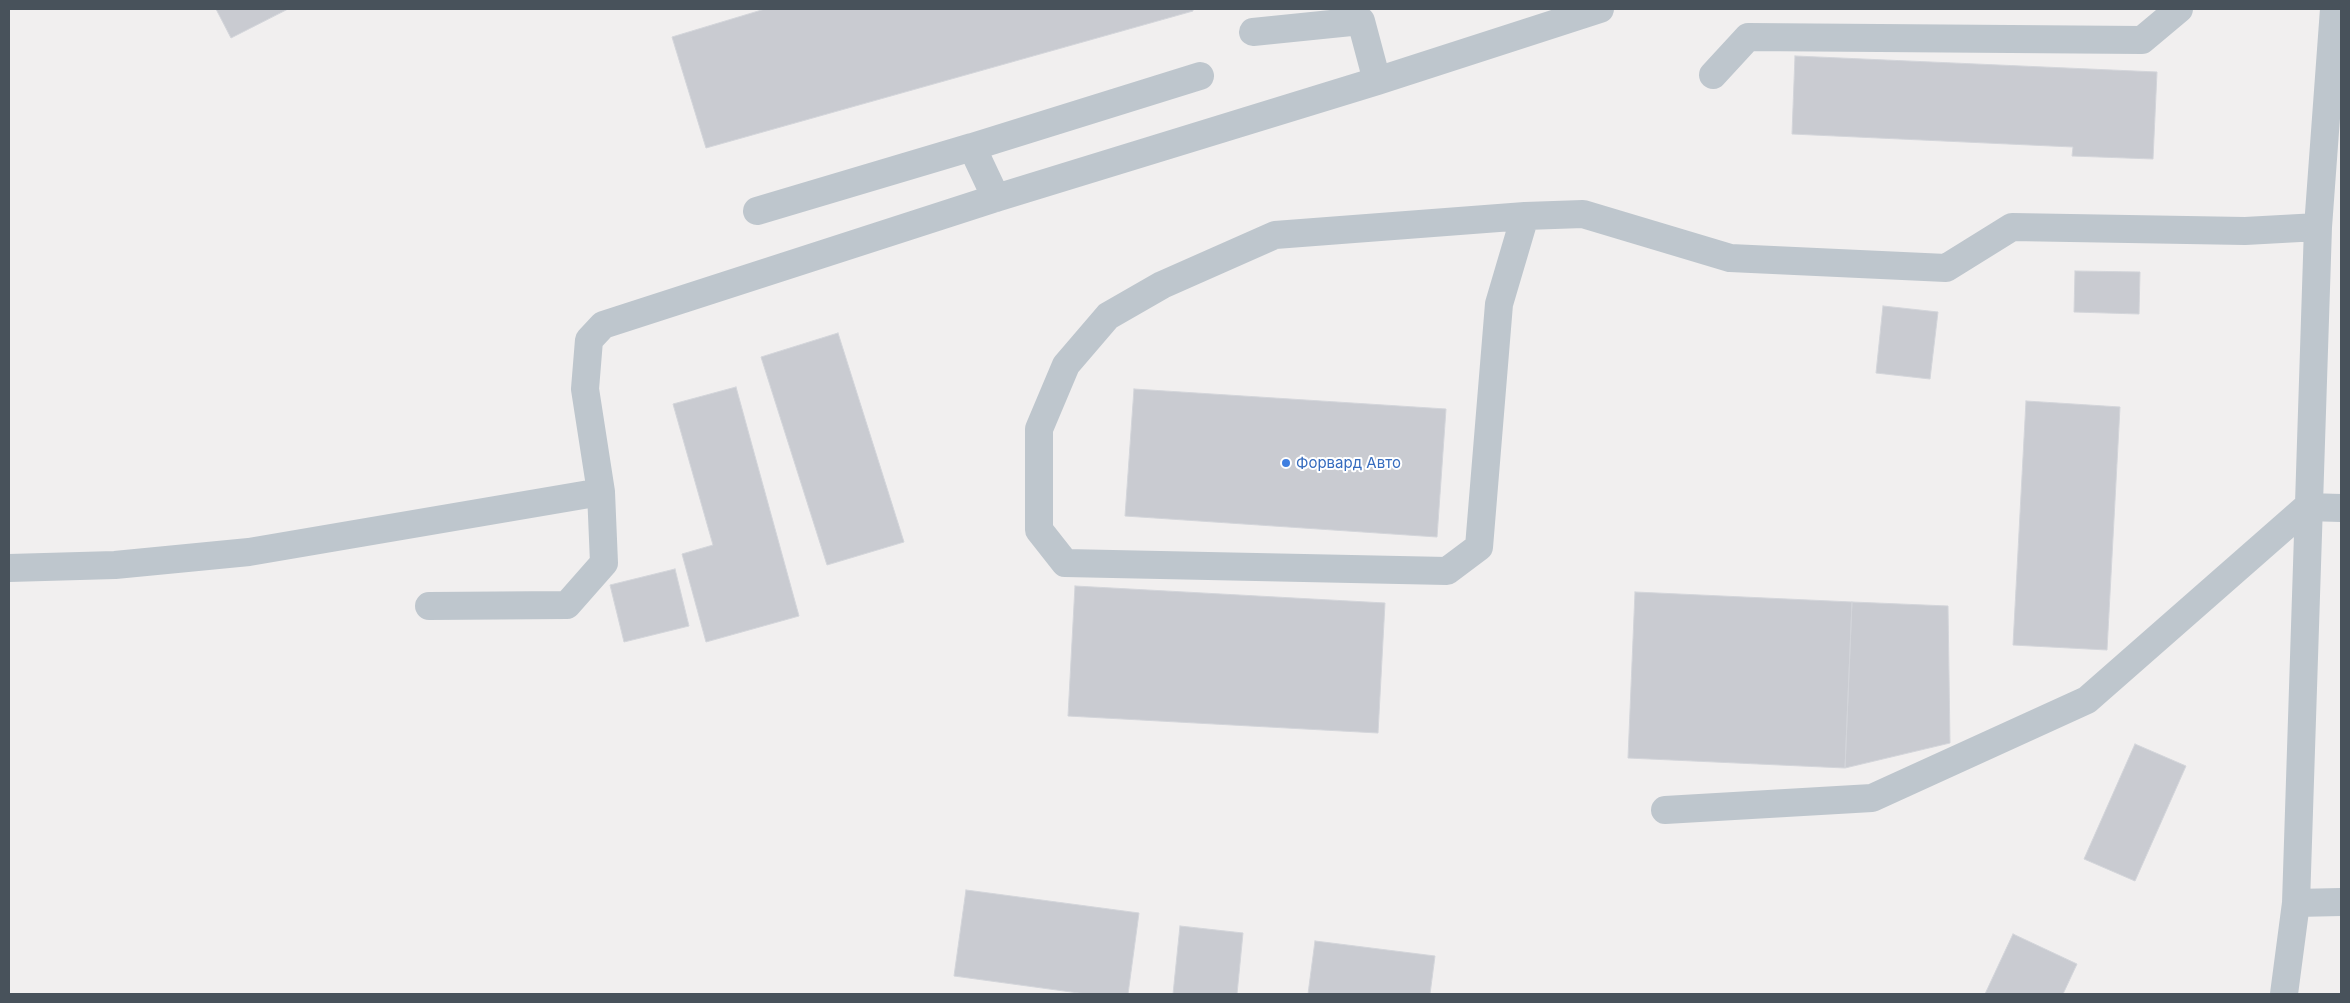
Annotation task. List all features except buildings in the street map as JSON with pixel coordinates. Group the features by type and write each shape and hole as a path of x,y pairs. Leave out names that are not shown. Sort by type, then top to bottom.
{"street":[{"path":"428,606 567,605 604,563 601,492 585,389 589,340 603,325 996,198 1600,9"},
{"path":"1713,75 1748,37 2142,40 2178,9"},
{"path":"2284,994 2296,903 2307,507 2318,227 2334,9"},
{"path":"1253,32 1361,21 1377,80"},
{"path":"757,211 1200,76"},
{"path":"972,147 996,198"},
{"path":"1525,216 1499,304 1479,547 1447,572 1065,563 1039,530 1040,429 1066,365 1108,316 1162,285 1275,235 1525,216 1583,214 1730,258 1946,268 2012,227 2245,231 2318,227"},
{"path":"9,568 115,565 249,552 601,492"},
{"path":"1665,810 1872,798 2087,700 2307,507 2341,508"},
{"path":"2296,903 2341,902"}],"place":[{"name":"Форвард Авто","path":"1286,463"}]}
